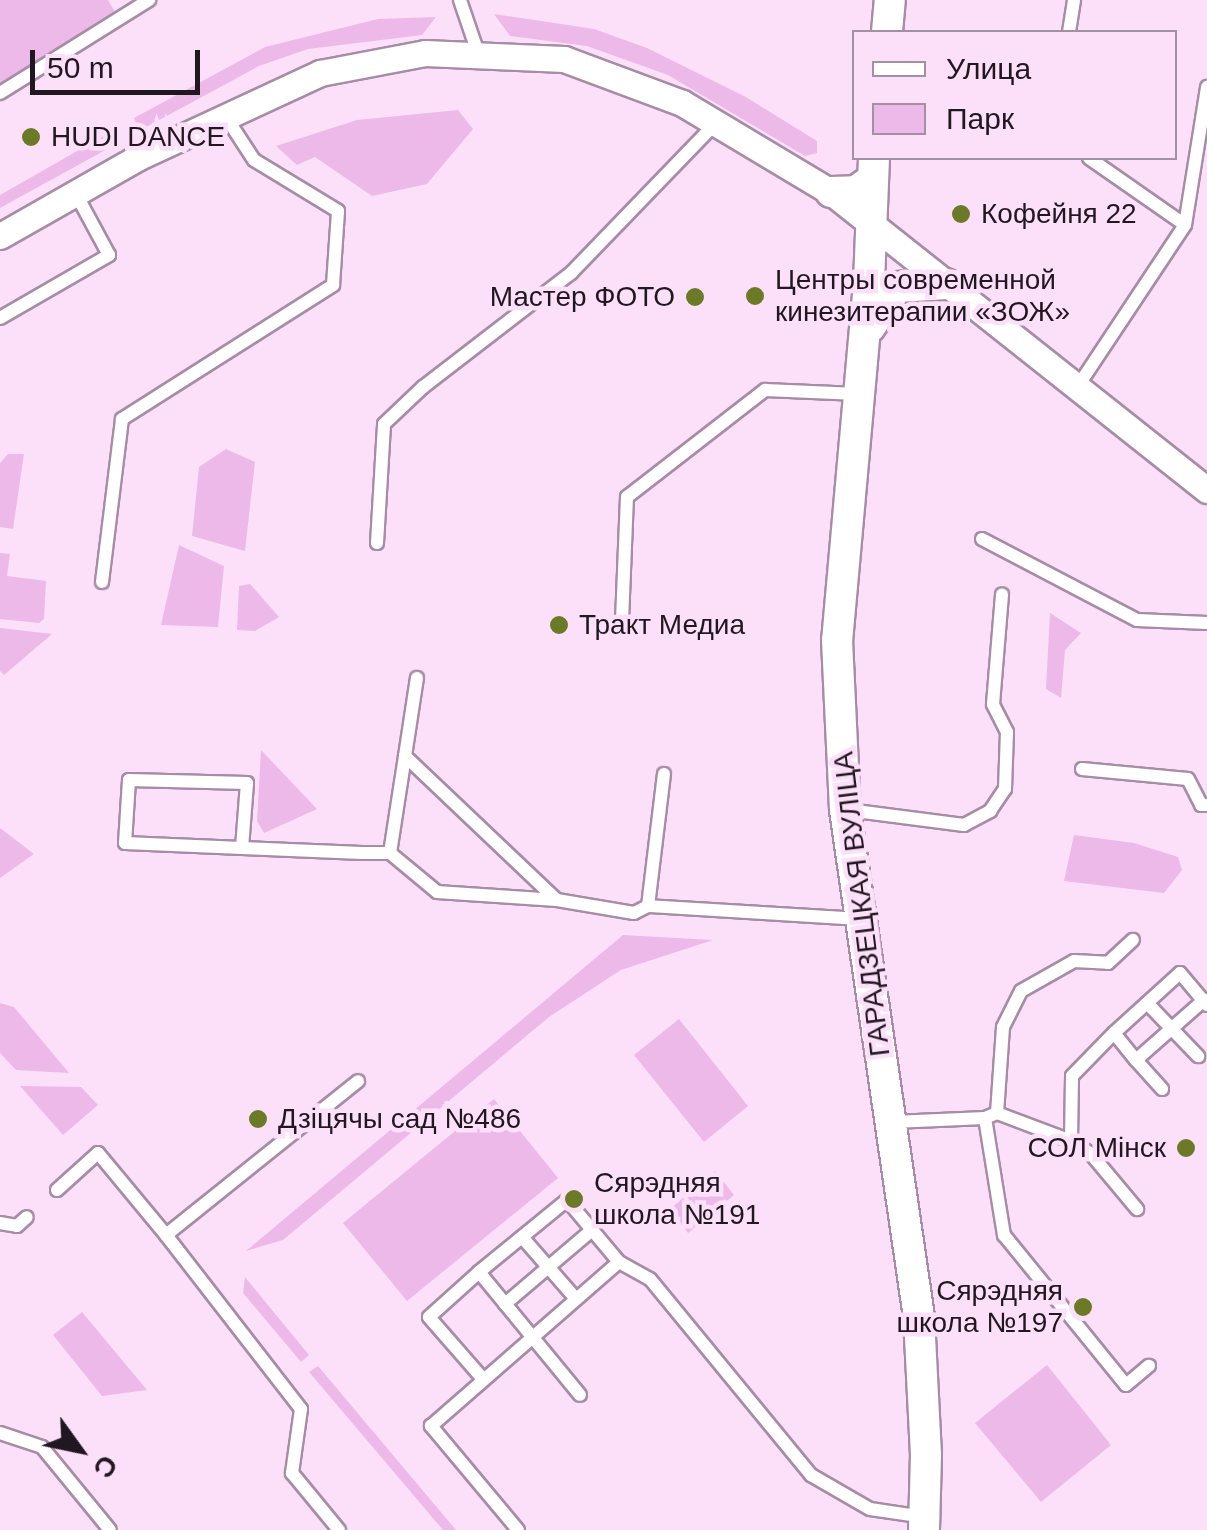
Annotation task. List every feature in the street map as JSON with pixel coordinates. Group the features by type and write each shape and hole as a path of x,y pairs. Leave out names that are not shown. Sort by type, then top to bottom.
{"street":[{"path":"887,30 890,0"},
{"path":"0,236 224,115 320,73 425,53 478,52 564,59 651,88 830,192 1207,490"},
{"path":"830,192 856,191 873,169"},
{"name":"ГАРАДЗЕЦКАЯ ВУЛІЦА","path":"873,169 860,394 837,640 845,810 919,1317 924,1523"},
{"path":"864,338 897,287 946,284"}],"lane":[{"path":"0,93 149,0"},
{"path":"460,0 478,52"},
{"path":"1069,30 1074,0"},
{"path":"1076,389 1185,224 1200,176 1207,87"},
{"path":"102,582 122,419 333,285 338,210 254,160 224,115"},
{"path":"377,543 384,424 423,388 571,273 716,123"},
{"path":"1093,160 1185,224"},
{"path":"0,318 108,255 76,194"},
{"path":"622,621 627,497 765,390 860,394"},
{"path":"982,539 1137,620 1207,624"},
{"path":"845,810 964,825 990,812 1005,789 1007,732 993,704 1002,594"},
{"path":"390,853 417,678"},
{"path":"405,756 558,900"},
{"path":"1082,769 1188,779 1202,805 1207,805"},
{"path":"648,906 664,774"},
{"path":"242,848 247,783 129,780 125,843 242,848 390,853 437,892 558,900 634,913 648,906 860,918"},
{"path":"1133,940 1108,963 1074,961 1021,991 1003,1028 991,1116 1004,1235 1126,1385 1149,1366"},
{"path":"1071,1141 1072,1076 1180,973 1205,1002 1136,1060"},
{"path":"1147,1003 1198,1056"},
{"path":"1114,1033 1162,1088"},
{"path":"166,1234 358,1080"},
{"path":"890,1122 991,1116 1071,1141 1091,1154 1137,1209"},
{"path":"57,1190 98,1154 166,1234 301,1409 292,1473 339,1530"},
{"path":"483,1379 430,1317 568,1200 619,1262 650,1279 811,1475 870,1509 924,1523"},
{"path":"0,1223 17,1226 27,1217"},
{"path":"505,1304 592,1230"},
{"path":"522,1237 576,1299"},
{"path":"518,1530 432,1426 619,1262"},
{"path":"480,1272 580,1395"},
{"path":"0,1433 42,1447 110,1530"}],"green space":[{"path":"0,0 108,0 115,12 0,85"},
{"path":"494,14 594,29 647,48 744,96 817,141 817,153 805,156 668,75 587,46 510,36"},
{"path":"436,17 422,35 308,49 259,66 139,131 134,118 265,47 378,19"},
{"path":"458,110 473,129 427,184 372,196 315,157 297,165 276,146 357,120"},
{"path":"114,130 120,142 0,208 0,195"},
{"path":"226,449 255,462 245,551 192,536 199,467"},
{"path":"8,454 24,454 13,529 0,527 0,463"},
{"path":"179,545 224,566 218,627 161,625"},
{"path":"0,553 10,554 7,576 46,581 44,619 39,623 0,619"},
{"path":"250,584 279,617 255,631 237,630 239,586"},
{"path":"1050,613 1081,633 1065,650 1061,698 1046,689"},
{"path":"0,628 52,634 4,675 0,671"},
{"path":"261,750 317,809 264,833 257,821"},
{"path":"0,828 34,854 0,878"},
{"path":"1074,835 1134,843 1178,857 1182,870 1164,893 1064,881"},
{"path":"623,935 713,940 621,970 549,1017 283,1240 246,1251"},
{"path":"0,1003 14,1007 69,1073 16,1070 0,1053"},
{"path":"679,1019 748,1106 704,1142 634,1055"},
{"path":"20,1086 81,1087 98,1105 63,1135"},
{"path":"494,1099 558,1178 407,1301 343,1223"},
{"path":"715,1171 734,1195 688,1233 670,1209"},
{"path":"245,1277 309,1355 301,1362 243,1293"},
{"path":"82,1312 147,1390 102,1396 53,1335"},
{"path":"1047,1365 1111,1445 1041,1502 975,1423"},
{"path":"318,1366 456,1530 443,1530 309,1372"}],"place":[{"name":"HUDI DANCE","path":"31,137"},
{"name":"Кофейня 22","path":"961,214"},
{"name":"Центры современной кинезитерапии «ЗОЖ»","path":"755,296"},
{"name":"Мастер ФОТО","path":"695,297"},
{"name":"Тракт Медиа","path":"559,625"},
{"name":"Дзіцячы сад №486","path":"258,1119"},
{"name":"СОЛ Мінск","path":"1186,1148"},
{"name":"Сярэдняя школа №191","path":"574,1199"},
{"name":"Сярэдняя школа №197","path":"1083,1307"}]}
